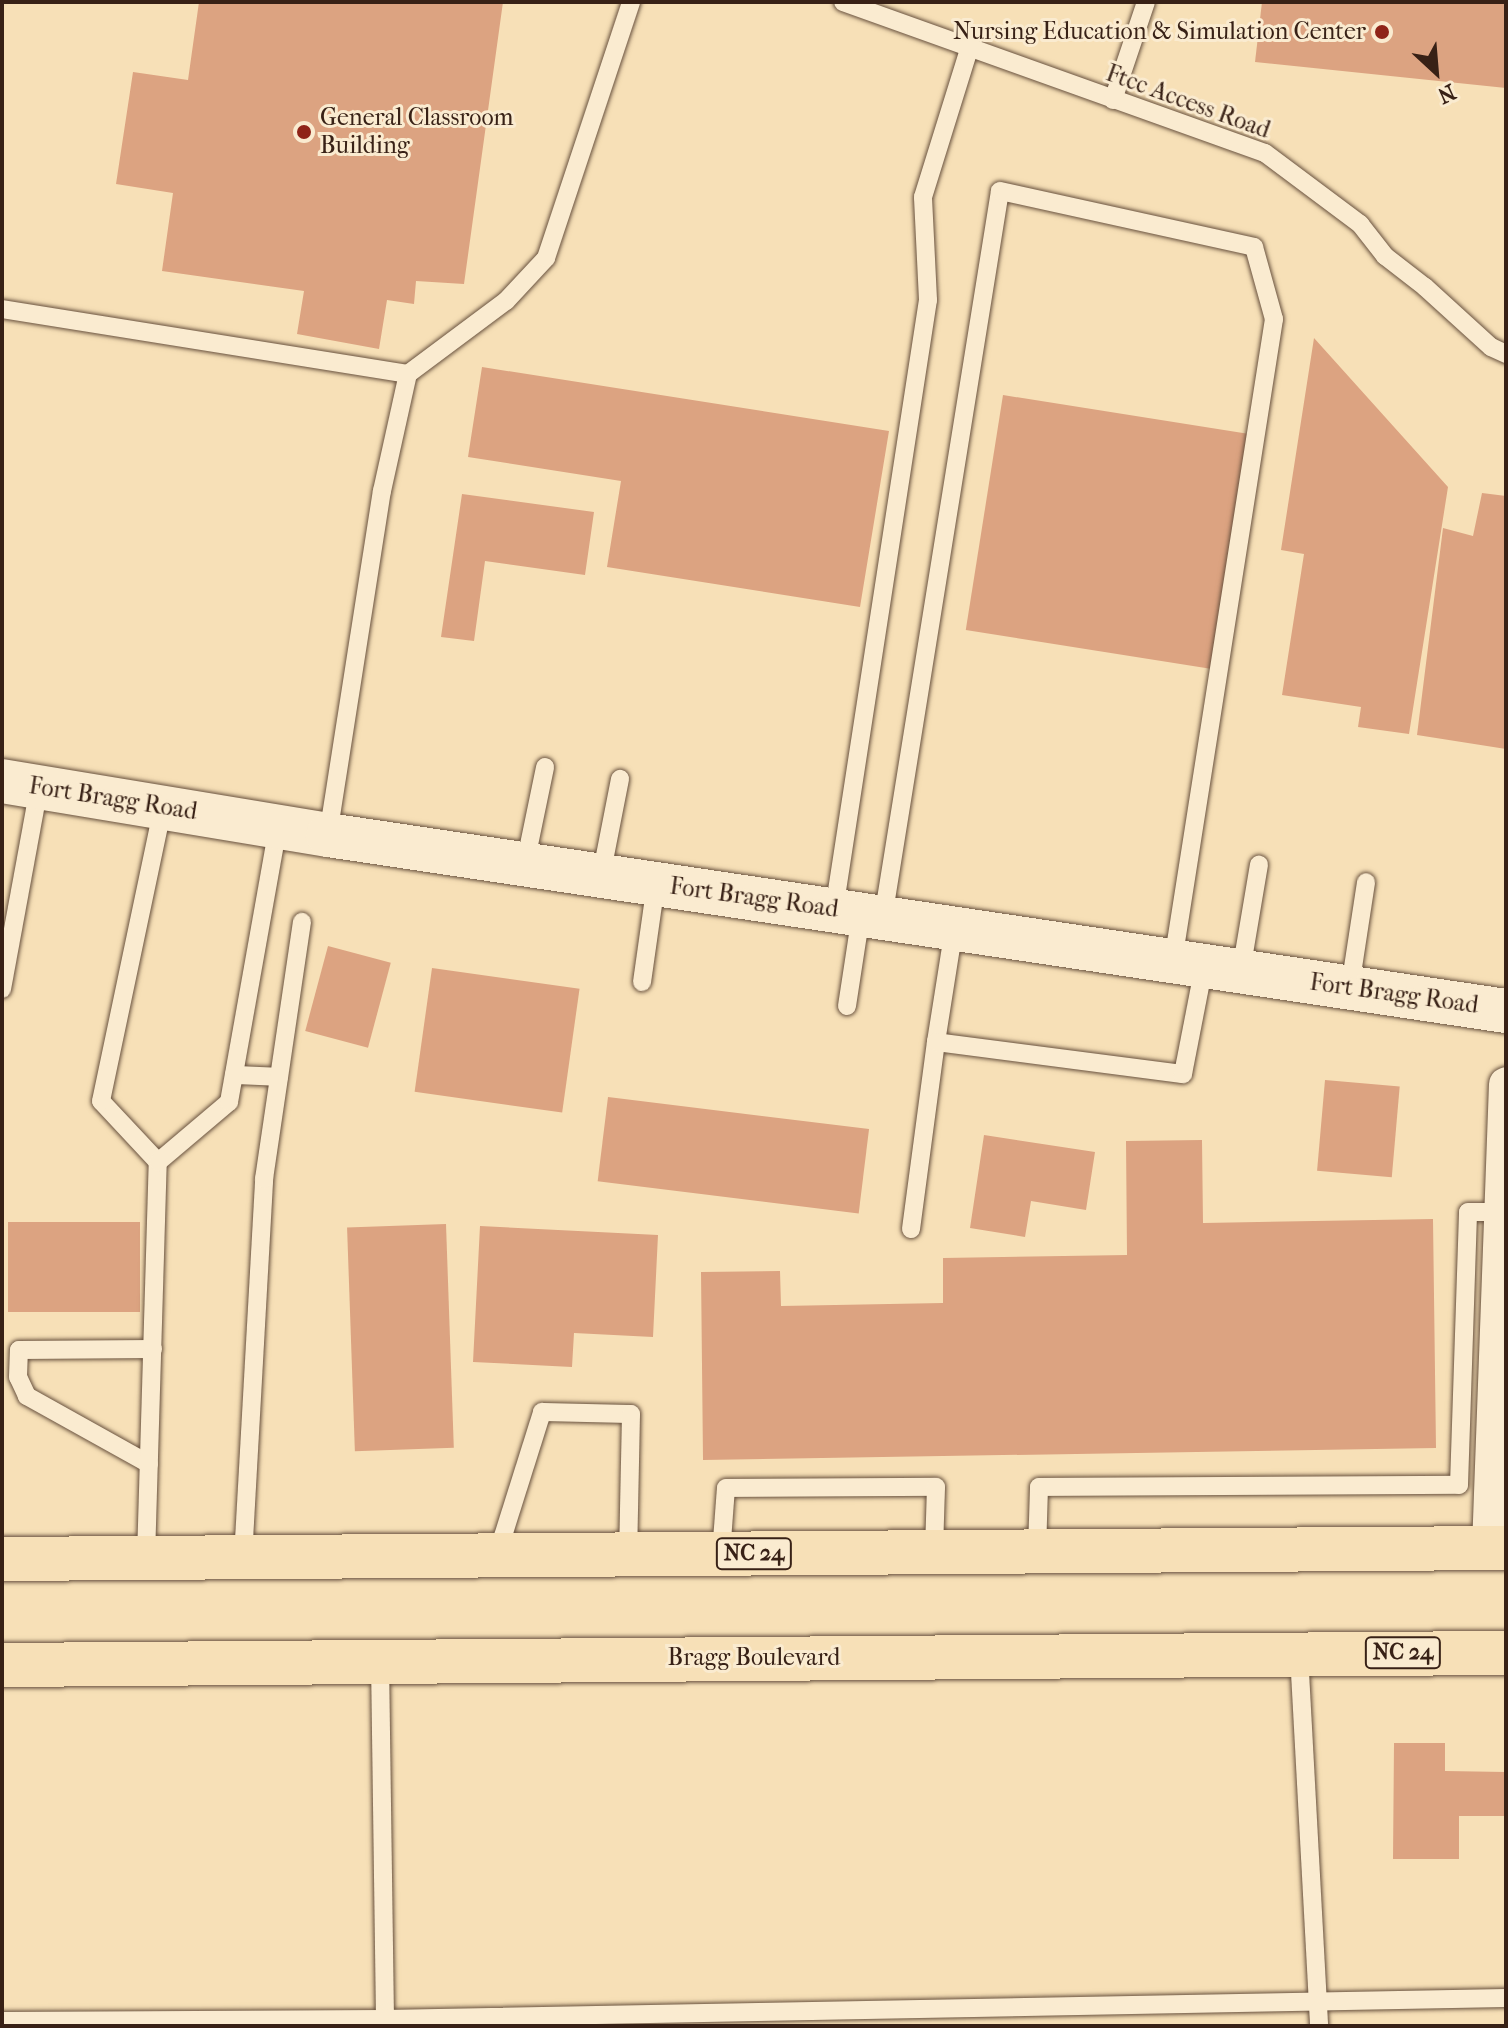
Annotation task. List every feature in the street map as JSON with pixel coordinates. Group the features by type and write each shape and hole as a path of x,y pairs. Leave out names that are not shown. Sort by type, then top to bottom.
{"main road":[{"name":"Fort Bragg Road","path":"20,784 328,835 1506,1011"},
{"name":"NC 24","path":"2,1559 1498,1548"},
{"name":"Bragg Boulevard","path":"2,1665 1506,1653"}],"street":[{"path":"1498,1548 1506,1084"}],"lane":[{"path":"328,835 382,491 408,374 506,301 546,258 631,2"},
{"name":"Ftcc Access Road","path":"843,2 1265,153 1360,224 1385,256 1425,287 1491,347 1506,354"},
{"path":"1113,100 1146,2"},
{"path":"847,1006 928,300 923,197 970,46"},
{"path":"859,914 979,314 1000,191 1254,247 1274,319 1223,643 1206,966 1183,1074 936,1042"},
{"path":"2,309 408,374"},
{"path":"525,864 545,767"},
{"path":"601,876 620,779"},
{"path":"2,989 22,878 20,784"},
{"path":"146,1558 158,1162 101,1101 163,808"},
{"path":"158,1162 229,1102 278,827"},
{"path":"1206,966 1259,865"},
{"path":"2,876 22,878"},
{"path":"1350,987 1366,882"},
{"path":"642,982 656,884"},
{"path":"243,1558 264,1179 302,922"},
{"path":"911,1229 954,928"},
{"path":"234,1075 279,1077"},
{"path":"1037,1551 1039,1487 1459,1485 1468,1212 1502,1212"},
{"path":"149,1464 27,1396 18,1377 19,1350 153,1349"},
{"path":"497,1556 542,1412 631,1414 628,1555"},
{"path":"721,1554 726,1488 936,1487 934,1552"},
{"path":"1299,1654 1319,2026"},
{"path":"380,1661 385,2019"},
{"path":"2,2021 385,2019 1506,1998"}],"building":[{"name":"General Classroom Building","path":"199,2 503,2 464,284 416,281 414,304 387,300 379,349 297,334 304,291 162,271 173,193 116,184 133,72 188,80"},
{"name":"Nursing Education & Simulation Center","path":"1262,2 1506,2 1506,88 1255,62"},
{"path":"1314,338 1448,487 1409,734 1358,727 1361,707 1282,695 1304,554 1281,550"},
{"path":"482,367 889,431 860,607 607,567 621,481 468,457"},
{"path":"1003,395 1254,435 1217,670 966,630"},
{"path":"1482,493 1506,496 1506,749 1417,735 1443,528 1473,536"},
{"path":"462,494 594,512 585,575 485,561 474,641 441,637"},
{"path":"328,946 391,963 368,1048 305,1031"},
{"path":"432,968 580,989 562,1113 415,1092"},
{"path":"1325,1080 1400,1087 1392,1177 1317,1171"},
{"path":"608,1097 869,1129 859,1213 598,1181"},
{"path":"984,1135 1095,1152 1086,1210 1031,1201 1025,1237 970,1228"},
{"path":"1202,1140 1203,1223 1433,1219 1436,1448 703,1460 701,1272 780,1271 781,1306 943,1303 943,1258 1127,1255 1126,1141"},
{"path":"8,1222 140,1222 140,1312 8,1312"},
{"path":"446,1224 454,1448 355,1451 347,1227"},
{"path":"480,1226 658,1235 653,1337 574,1333 572,1367 473,1362"},
{"path":"1394,1743 1445,1743 1445,1771 1506,1772 1506,1816 1459,1816 1459,1859 1393,1859"}],"place":[{"name":"Nursing Education & Simulation Center","path":"1382,32"},
{"name":"General Classroom Building","path":"304,132"}]}
